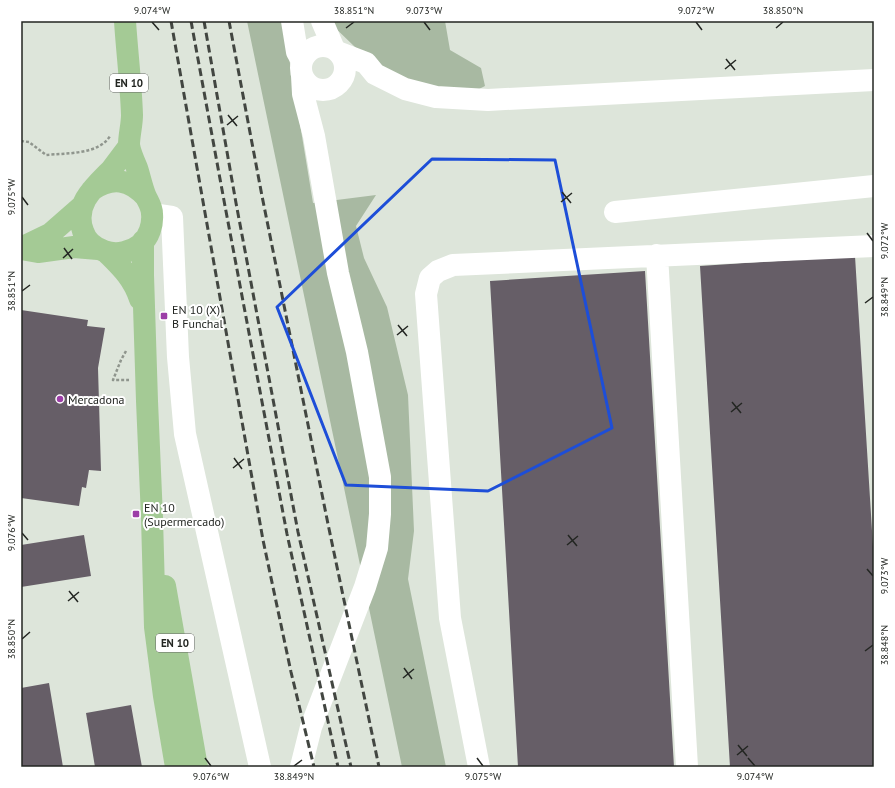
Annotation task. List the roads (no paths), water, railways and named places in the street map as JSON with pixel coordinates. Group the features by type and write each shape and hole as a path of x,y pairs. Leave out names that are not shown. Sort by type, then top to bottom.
{"main road":[{"name":"EN 10","path":"125,21 132,116 129,146 149,205 152,224 149,233 143,242 155,628 164,696 176,767"},
{"path":"86,198 129,146"},
{"path":"21,249 50,234 98,186 106,183 123,182 136,187 149,205"},
{"name":"EN 10","path":"86,198 80,216 84,235 90,243 126,271 136,287 144,310"},
{"path":"21,249 38,252 74,247 117,254 136,248 143,242"},
{"name":"EN 10","path":"152,518 197,767"}],"street":[{"path":"292,21 297,52 306,83 319,90 327,90 340,82 344,76 345,68 344,60 337,51 322,21"},
{"path":"301,767 311,728 365,588 377,548 380,514 380,476 357,352 338,273 314,136 303,94 302,68 306,54 319,46 326,46 366,63 375,74 405,89 436,97 488,100 874,80"},
{"path":"344,76 375,74"},
{"path":"314,136 320,106 327,90"},
{"path":"615,212 874,186"},
{"path":"149,205 172,217 178,356 185,434 260,767"},
{"path":"479,767 450,618 426,294 430,278 438,271 453,265 874,246"},
{"path":"657,256 687,767"}],"railway":[{"path":"171,21 263,540 291,672 314,767"},
{"path":"191,21 287,534 338,767"},
{"path":"204,21 236,203 298,532 351,767"},
{"path":"229,21 262,196 379,767"}],"place":[{"name":"EN 10 (X) B Funchal","path":"164,316"},
{"name":"Mercadona","path":"60,399"},
{"name":"EN 10 (Supermercado)","path":"136,514"}]}
